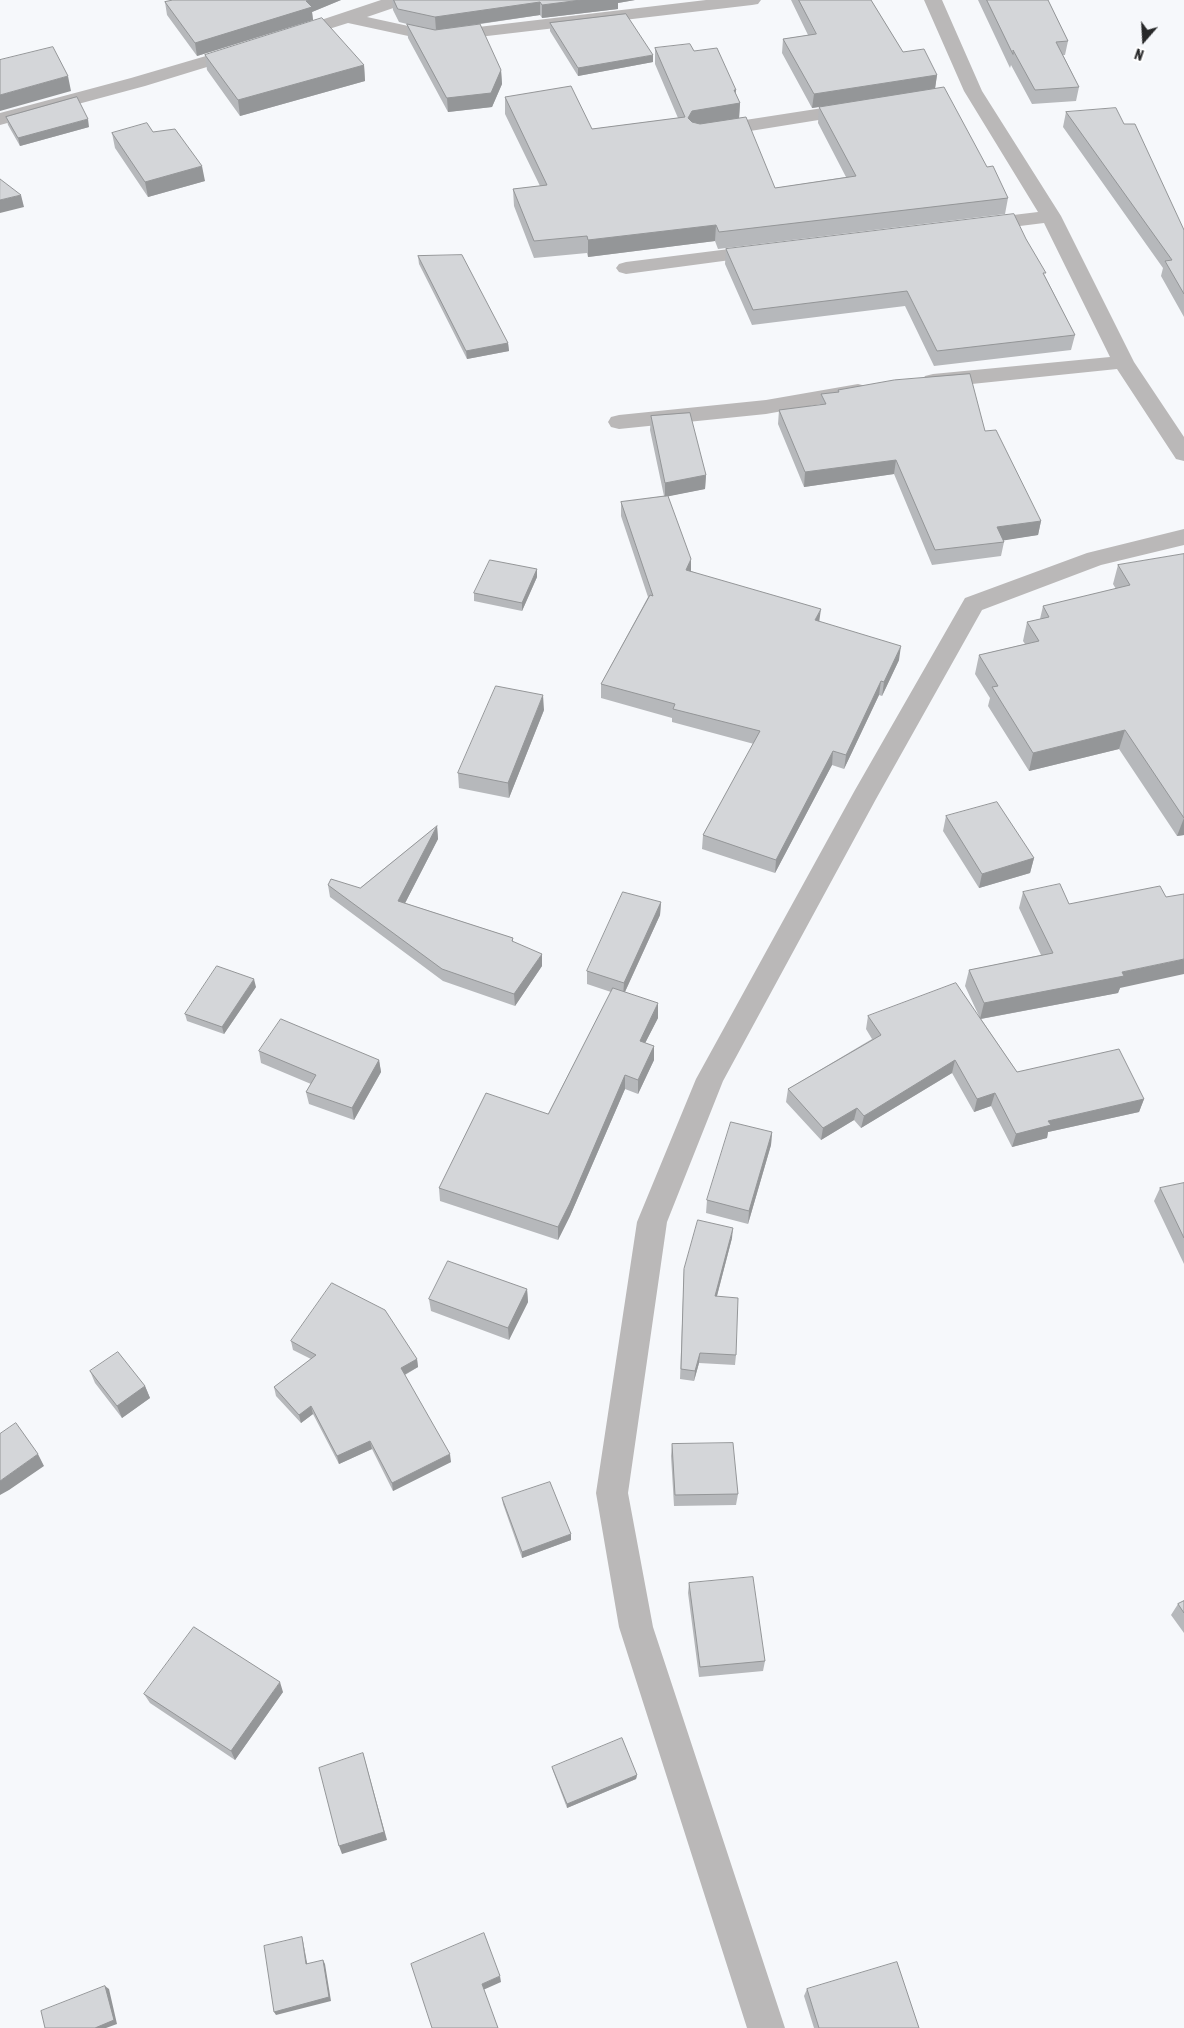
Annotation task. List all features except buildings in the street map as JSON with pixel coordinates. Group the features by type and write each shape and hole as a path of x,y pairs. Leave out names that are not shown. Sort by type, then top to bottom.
{"street":[{"path":"276,40 349,18 399,0"},
{"path":"349,18 436,37 752,0"},
{"path":"933,0 973,91 1051,216 1123,362 1184,454"},
{"path":"0,119 138,82 257,46"},
{"path":"953,94 973,91"},
{"path":"699,134 875,106"},
{"path":"957,228 1051,216"},
{"path":"626,268 783,248"},
{"path":"917,383 1123,362"},
{"path":"620,422 766,406 879,387"},
{"path":"766,2028 636,1627 612,1493 652,1222 710,1079 869,788 973,604 1095,559 1184,537"}]}
